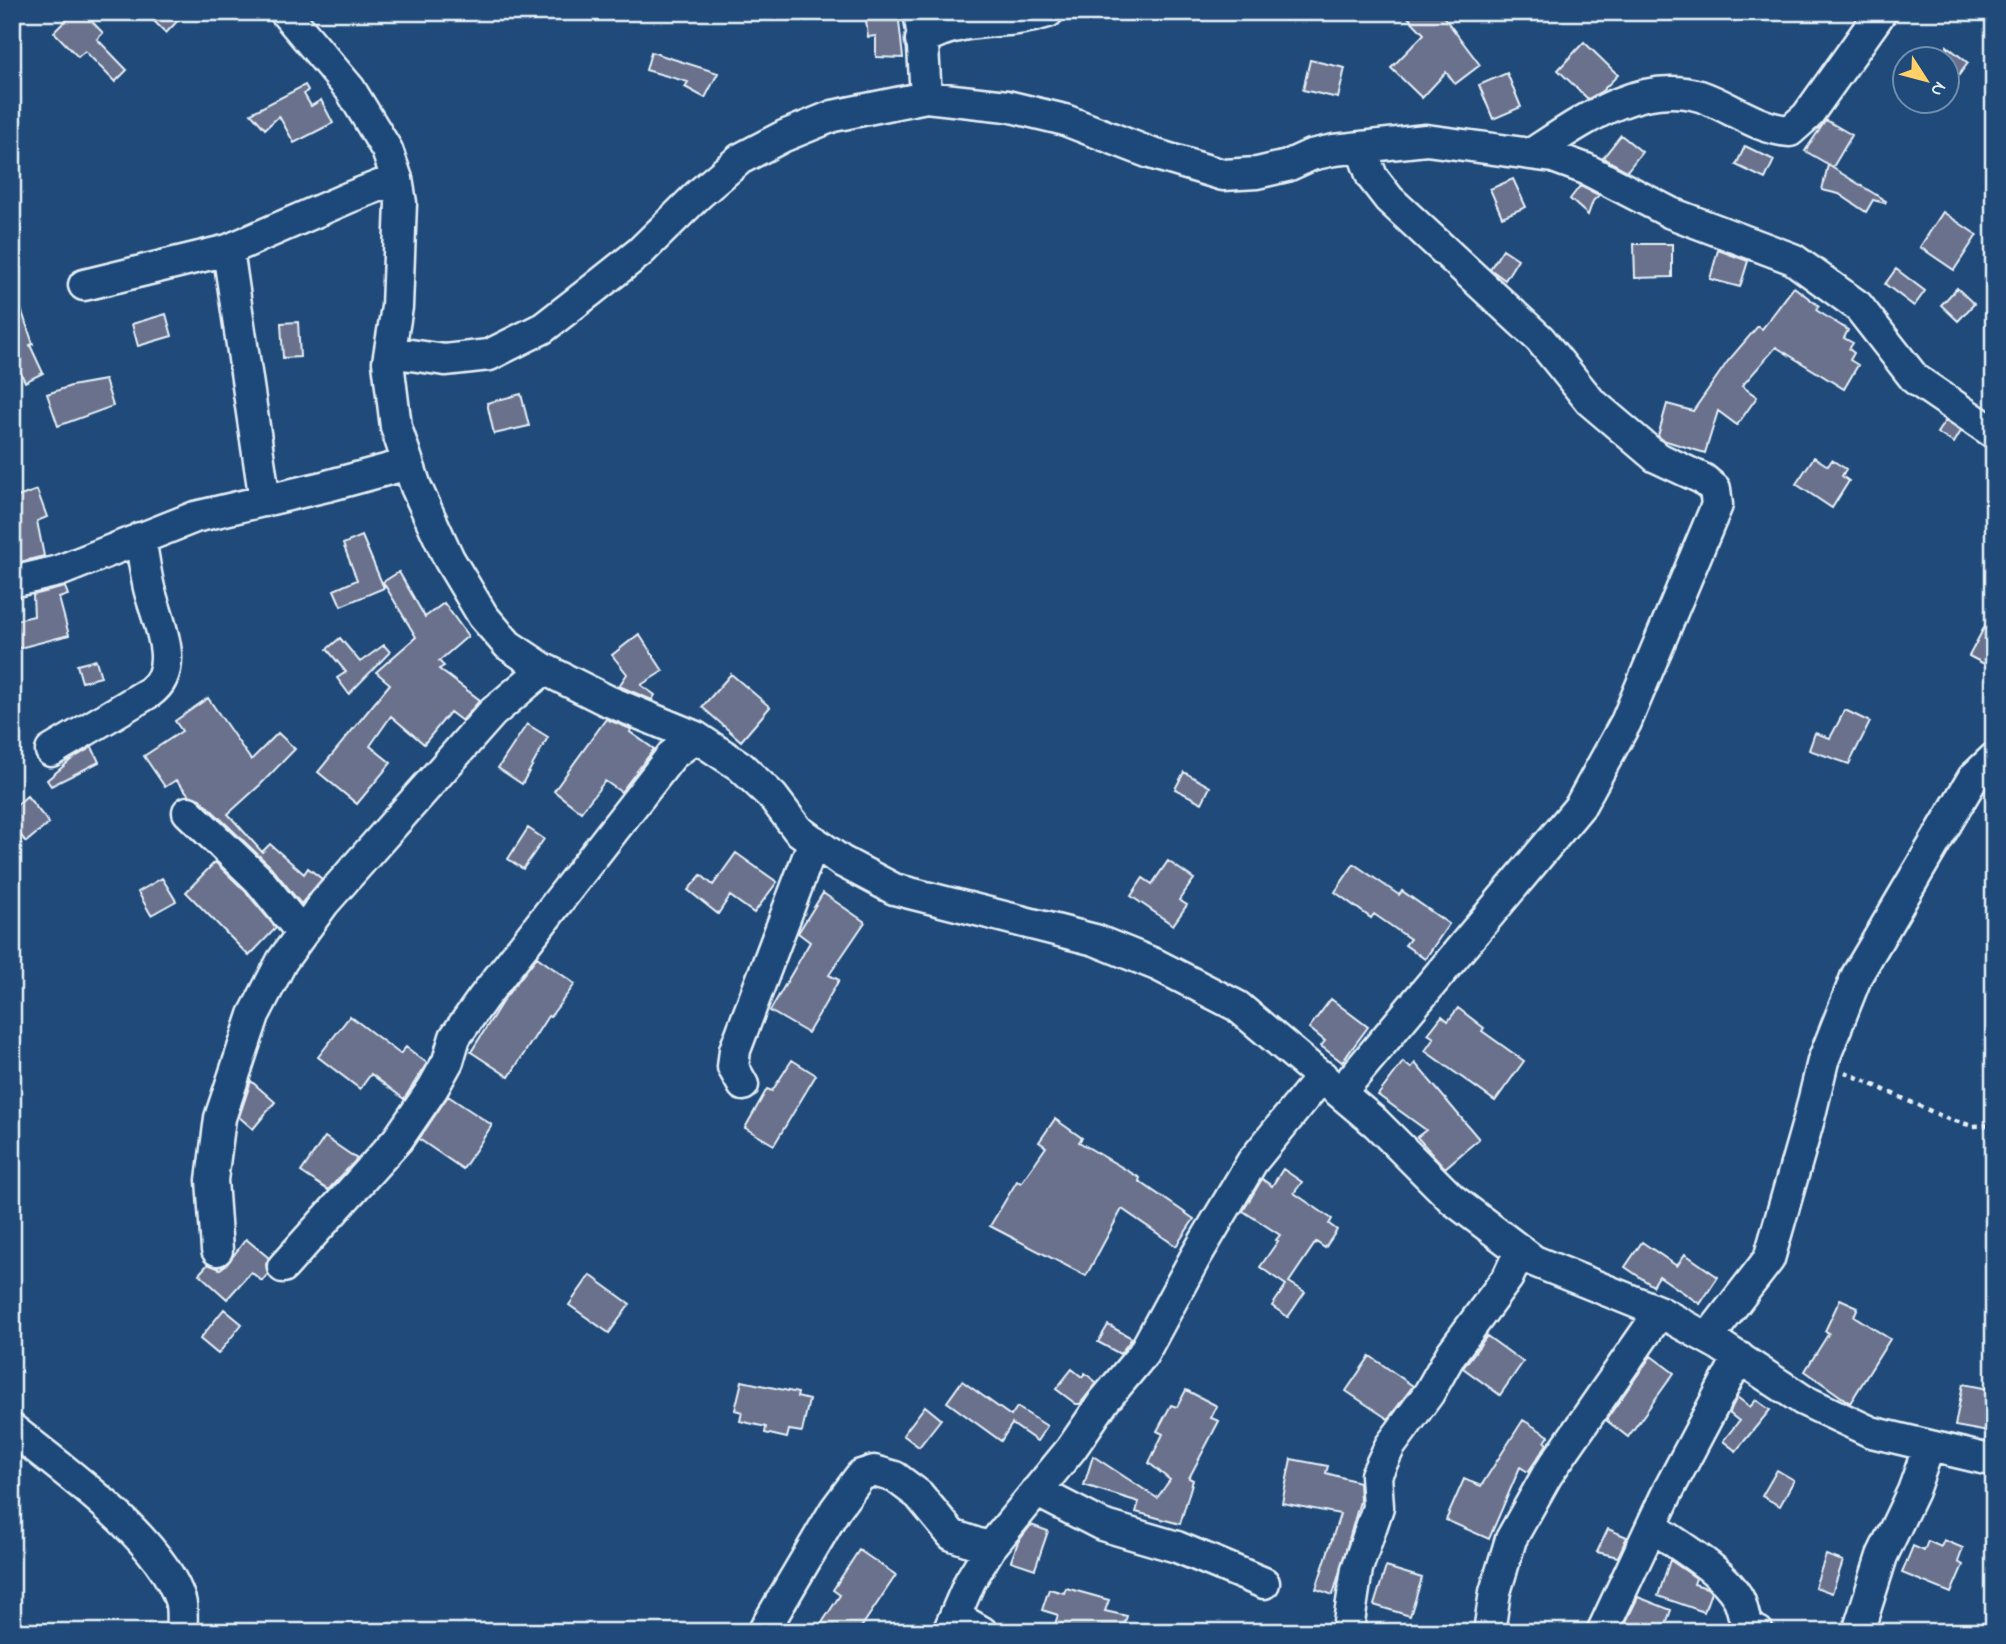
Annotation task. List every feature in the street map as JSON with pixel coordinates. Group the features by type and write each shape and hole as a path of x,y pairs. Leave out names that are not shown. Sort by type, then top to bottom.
{"street":[{"path":"285,12 350,89 387,150 397,179 401,203 398,294 388,362 396,427 416,487 449,559 483,616 508,645 544,670 606,700 696,737 740,765 773,797 798,830 841,861 894,889 1095,940 1157,965 1237,1006 1376,1123 1452,1199 1534,1261 1660,1312 1709,1338 1803,1400 1871,1432 1994,1461"},
{"path":"926,97 920,26 939,30 965,23 1035,16 1048,12"},
{"path":"1531,154 1589,117 1615,105 1642,96 1675,93 1700,96 1758,122 1790,131 1807,116 1881,12"},
{"path":"390,352 445,360 489,355 543,328 640,253 699,194 740,159 784,136 833,116 926,97 1007,106 1065,120 1150,153 1223,175 1257,173 1287,166 1311,155 1426,140 1553,157 1586,169 1671,213 1793,259 1858,306 1914,379 1994,433"},
{"path":"982,1632 952,1624 970,1581 990,1548 1143,1354 1196,1256 1252,1162 1332,1084 1580,806 1626,722 1717,505 1715,489 1703,479 1656,457 1590,401 1540,339 1389,199 1372,177 1361,147"},
{"path":"83,285 228,250 397,179"},
{"path":"228,250 265,501"},
{"path":"12,582 59,571 195,517 408,464"},
{"path":"51,751 150,692 156,687 165,670 165,645 148,586 140,538"},
{"path":"217,1250 212,1180 220,1118 254,1014 282,961 324,903 492,713 544,670"},
{"path":"283,1267 398,1139 433,1088 462,1027 672,755 696,737"},
{"path":"1709,1338 1769,1259 1809,1119 1822,1061 1857,975 1973,778 1994,758"},
{"path":"188,812 260,880 302,933"},
{"path":"743,1085 733,1067 735,1050 814,841"},
{"path":"1349,1622 1357,1569 1378,1507 1376,1475 1390,1446 1429,1392 1451,1354 1508,1277 1520,1251"},
{"path":"1489,1632 1494,1592 1511,1539 1548,1475 1660,1312"},
{"path":"1602,1632 1651,1527 1739,1357"},
{"path":"12,1429 99,1500 162,1562 180,1601 181,1632"},
{"path":"1858,1632 1882,1556 1913,1490 1929,1446"},
{"path":"763,1632 835,1510 861,1475 874,1471 895,1477 919,1495 952,1535 990,1548"},
{"path":"1036,1492 1102,1525 1177,1547 1264,1583"},
{"path":"1651,1527 1720,1576 1739,1598 1744,1621 1758,1632"}],"path":[{"path":"1822,1061 1948,1119 1973,1126 1994,1125"}],"building":[{"path":"74,12 83,12 103,33 97,39 127,70 115,82 85,51 78,57 54,32"},
{"path":"145,12 186,12 166,33"},
{"path":"865,12 898,12 903,58 876,57 876,36 868,37"},
{"path":"1403,12 1440,12 1480,65 1455,84 1446,72 1422,98 1391,68 1424,34"},
{"path":"1584,42 1618,75 1602,91 1588,99 1558,70"},
{"path":"651,52 718,73 705,98 685,87 688,82 646,70"},
{"path":"1960,57 1968,63 1960,74"},
{"path":"1310,60 1345,68 1338,98 1303,90"},
{"path":"1507,73 1521,107 1493,119 1479,85"},
{"path":"305,85 308,90 304,94 311,106 321,100 333,123 294,143 279,116 265,129 251,113"},
{"path":"1826,120 1852,135 1833,167 1805,151"},
{"path":"1621,135 1642,152 1627,171 1603,158"},
{"path":"1745,146 1774,160 1765,179 1736,165"},
{"path":"1828,165 1886,201 1885,203 1873,200 1866,212 1839,194 1822,190"},
{"path":"1513,179 1526,207 1502,217 1490,189"},
{"path":"1580,186 1599,195 1593,201 1588,215 1570,199"},
{"path":"1943,212 1977,235 1954,270 1920,247"},
{"path":"1634,244 1672,244 1672,277 1635,278"},
{"path":"1503,249 1518,259 1505,280 1490,269"},
{"path":"1718,250 1748,261 1740,287 1710,279"},
{"path":"1896,269 1925,291 1914,306 1885,284"},
{"path":"1794,287 1819,306 1816,310 1848,330 1844,338 1853,343 1849,349 1854,353 1850,360 1858,365 1844,389 1776,347 1742,386 1757,397 1737,425 1718,411 1705,453 1658,436 1667,404 1693,411 1728,361 1758,326 1762,329"},
{"path":"1957,288 1974,304 1958,321 1941,305"},
{"path":"12,291 15,291 33,344 30,345 43,373 25,382 12,354"},
{"path":"166,314 172,336 138,346 132,324"},
{"path":"298,322 300,357 283,358 281,323"},
{"path":"105,380 113,406 58,426 47,394 71,386"},
{"path":"521,394 529,426 494,434 487,403"},
{"path":"1945,421 1961,431 1954,443 1937,433"},
{"path":"1814,457 1828,466 1832,460 1846,469 1842,476 1849,481 1832,508 1796,484"},
{"path":"37,490 47,517 37,521 44,556 12,564 12,499"},
{"path":"362,536 384,588 341,606 334,590 357,580 343,544"},
{"path":"399,572 425,617 444,603 468,636 439,661 444,666 439,669 480,700 462,721 450,712 424,744 391,716 370,746 391,763 357,804 318,772 390,684 376,672 416,637 383,582"},
{"path":"65,587 68,595 59,598 69,635 12,650 12,621 34,616 33,595"},
{"path":"1994,609 1994,669 1969,656"},
{"path":"639,634 663,671 641,685 655,695 652,700 619,686 627,674 612,655"},
{"path":"340,638 360,662 384,645 390,652 349,694 337,678 346,672 327,649"},
{"path":"96,660 101,677 82,682 77,665"},
{"path":"731,674 770,707 741,741 702,707"},
{"path":"208,698 251,760 278,733 295,749 228,814 262,852 270,844 304,874 308,868 322,879 301,904 271,867 200,799 189,795 176,780 165,787 144,756 182,731 175,721"},
{"path":"1845,710 1870,722 1849,764 1809,750 1815,733 1830,738"},
{"path":"606,719 631,729 630,732 654,749 621,792 605,781 581,812 554,791"},
{"path":"527,724 548,737 522,784 498,768"},
{"path":"92,747 99,762 51,786 47,780 72,759"},
{"path":"1184,772 1210,787 1202,803 1175,789"},
{"path":"27,796 49,823 26,842 12,825 12,809"},
{"path":"528,828 544,839 523,869 508,859"},
{"path":"736,853 777,882 754,913 730,896 718,914 688,890 701,875 713,885"},
{"path":"1168,861 1194,879 1179,900 1187,905 1173,925 1131,896 1143,878 1152,884"},
{"path":"215,862 246,892 276,928 249,956 186,892"},
{"path":"1354,864 1399,895 1402,891 1449,924 1425,959 1405,945 1410,939 1374,914 1371,918 1335,892"},
{"path":"162,878 176,901 151,915 138,892"},
{"path":"823,893 865,922 829,975 839,980 808,1033 770,1011 810,942 798,933"},
{"path":"537,957 575,984 550,1017 548,1016 509,1077 471,1052 504,999"},
{"path":"1331,999 1368,1027 1342,1062 1321,1046 1325,1041 1309,1028"},
{"path":"1458,1008 1484,1028 1482,1031 1524,1061 1495,1101 1425,1051 1434,1038 1428,1034 1442,1016 1448,1021"},
{"path":"350,1016 400,1054 406,1047 427,1063 404,1099 371,1074 360,1089 318,1057"},
{"path":"792,1060 816,1075 774,1145 745,1128 767,1089 772,1091"},
{"path":"1403,1062 1411,1068 1415,1063 1479,1139 1445,1168 1417,1137 1426,1130 1378,1095"},
{"path":"251,1081 275,1102 253,1129 239,1117"},
{"path":"448,1096 492,1125 463,1169 419,1139"},
{"path":"1055,1119 1082,1138 1079,1142 1140,1178 1139,1181 1194,1219 1176,1246 1122,1209 1086,1276 990,1226 1017,1181 1021,1183 1046,1147 1039,1142"},
{"path":"325,1137 357,1159 328,1190 301,1172"},
{"path":"1283,1169 1302,1182 1294,1193 1332,1219 1329,1224 1337,1230 1325,1248 1316,1242 1289,1282 1305,1292 1288,1317 1272,1306 1286,1285 1260,1267 1280,1235 1243,1211 1262,1179 1272,1186"},
{"path":"246,1239 269,1258 266,1264 268,1274 262,1281 251,1272 227,1299 199,1274 208,1264 220,1269 227,1264"},
{"path":"1642,1242 1677,1266 1685,1254 1718,1277 1700,1304 1659,1276 1653,1286 1625,1267"},
{"path":"590,1275 630,1304 609,1333 569,1305"},
{"path":"1840,1299 1858,1307 1854,1316 1890,1339 1850,1403 1805,1371 1829,1333 1825,1331"},
{"path":"224,1309 242,1324 218,1354 200,1339"},
{"path":"1108,1325 1132,1338 1120,1354 1098,1342"},
{"path":"1487,1336 1523,1362 1500,1395 1463,1368"},
{"path":"1370,1356 1413,1386 1388,1419 1346,1391"},
{"path":"1651,1356 1674,1373 1628,1437 1606,1420"},
{"path":"1072,1369 1082,1377 1085,1373 1097,1383 1080,1404 1076,1404 1056,1389"},
{"path":"742,1381 798,1393 797,1397 809,1400 802,1432 789,1430 787,1438 765,1433 766,1427 740,1421 742,1412 735,1410"},
{"path":"962,1381 1011,1416 1017,1407 1047,1426 1037,1441 1012,1424 1001,1441 947,1402"},
{"path":"1963,1384 1994,1390 1994,1433 1955,1426"},
{"path":"1186,1390 1217,1406 1211,1418 1219,1421 1189,1478 1193,1480 1180,1524 1136,1512 1139,1502 1084,1485 1093,1456 1157,1498 1170,1480 1149,1463 1163,1434 1157,1431 1171,1405 1177,1407"},
{"path":"1737,1397 1750,1407 1756,1400 1770,1410 1736,1451 1723,1441 1739,1421 1729,1413"},
{"path":"925,1406 941,1419 919,1447 903,1435"},
{"path":"1523,1420 1549,1436 1545,1442 1547,1444 1528,1472 1520,1467 1489,1539 1446,1520 1464,1479 1481,1486"},
{"path":"1291,1459 1328,1466 1326,1473 1359,1482 1360,1501 1333,1595 1316,1589 1340,1514 1282,1503"},
{"path":"1777,1470 1794,1480 1780,1506 1762,1496"},
{"path":"1031,1525 1048,1531 1035,1569 1011,1561 1018,1542"},
{"path":"1608,1529 1627,1537 1618,1557 1597,1552"},
{"path":"1944,1540 1963,1548 1958,1562 1963,1565 1951,1593 1902,1573 1913,1546 1924,1551 1928,1541 1941,1547"},
{"path":"859,1550 896,1575 858,1632 816,1632 840,1595 833,1590"},
{"path":"1826,1555 1843,1561 1832,1593 1815,1587"},
{"path":"1670,1560 1696,1578 1694,1584 1711,1592 1704,1612 1658,1596"},
{"path":"1386,1567 1422,1578 1410,1616 1374,1605"},
{"path":"1066,1588 1109,1600 1105,1611 1127,1616 1122,1632 1081,1632 1055,1624 1058,1615 1042,1610 1049,1589 1064,1593"},
{"path":"1638,1597 1671,1610 1663,1632 1621,1632"}]}
